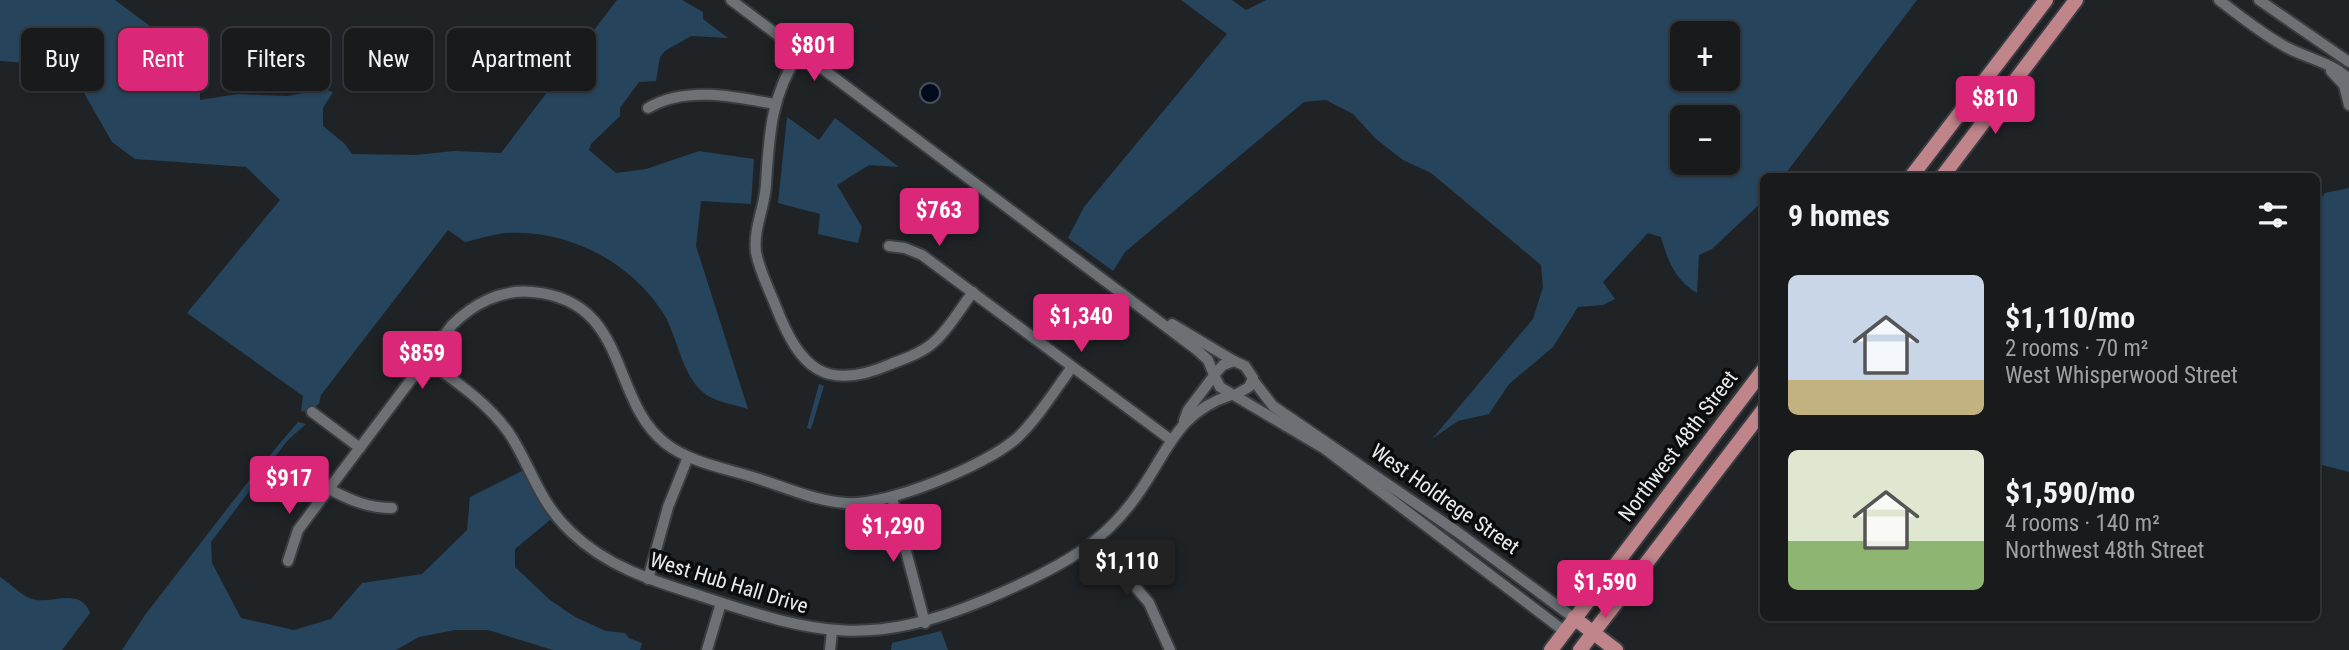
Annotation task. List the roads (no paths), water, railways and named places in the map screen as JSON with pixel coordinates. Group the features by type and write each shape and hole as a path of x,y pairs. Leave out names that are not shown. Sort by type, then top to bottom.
{"main road":[{"path":"1914,173 2046,0"},
{"path":"1945,173 2076,0"},
{"name":"Northwest 48th Street","path":"1550,650 1760,374"},
{"path":"1584,649 1593,633 1760,413"},
{"name":"West Holdrege Street","path":"1574,618 1616,650"},
{"name":"West Holdrege Street","path":"1564,631 1584,649"}],"street":[{"path":"731,0 1205,356 1220,387 1233,395"},
{"path":"2219,0 2259,30 2320,63 2337,68 2349,79"},
{"path":"2259,0 2349,62"},
{"path":"800,52 774,104 767,144 766,191 756,249 787,336 800,355 819,370 831,374 856,376 872,373 930,346 973,292"},
{"path":"2320,63 2344,85 2349,105 2347,117"},
{"path":"648,108 660,101 694,96 743,97 774,104"},
{"path":"889,246 922,254 1171,440"},
{"path":"288,561 298,530 426,360 468,310 486,300 517,292 554,296 587,314 611,344 649,425 664,443 688,457 833,501 864,503 892,498 1003,448 1026,428 1072,367"},
{"path":"1133,300 1250,370 1253,380 1245,390 1203,407 1183,424"},
{"name":"West Hub Hall Drive","path":"426,360 480,400 497,417 511,436 538,492 570,532 606,559 648,579 721,603 799,626 832,631 893,630 925,623 1041,575 1096,540 1135,499 1183,424"},
{"path":"1183,424 1188,410 1214,376 1223,365 1234,361"},
{"name":"West Holdrege Street","path":"1253,380 1273,406 1456,531 1574,618"},
{"name":"West Holdrege Street","path":"1233,395 1325,449 1564,631"},
{"path":"312,412 360,448"},
{"path":"648,579 668,507 688,457"},
{"path":"329,489 359,504 374,508 393,508"},
{"path":"892,498 925,623"},
{"path":"1096,540 1149,603 1170,650"},
{"path":"707,650 721,603"},
{"path":"830,650 832,631"}]}
